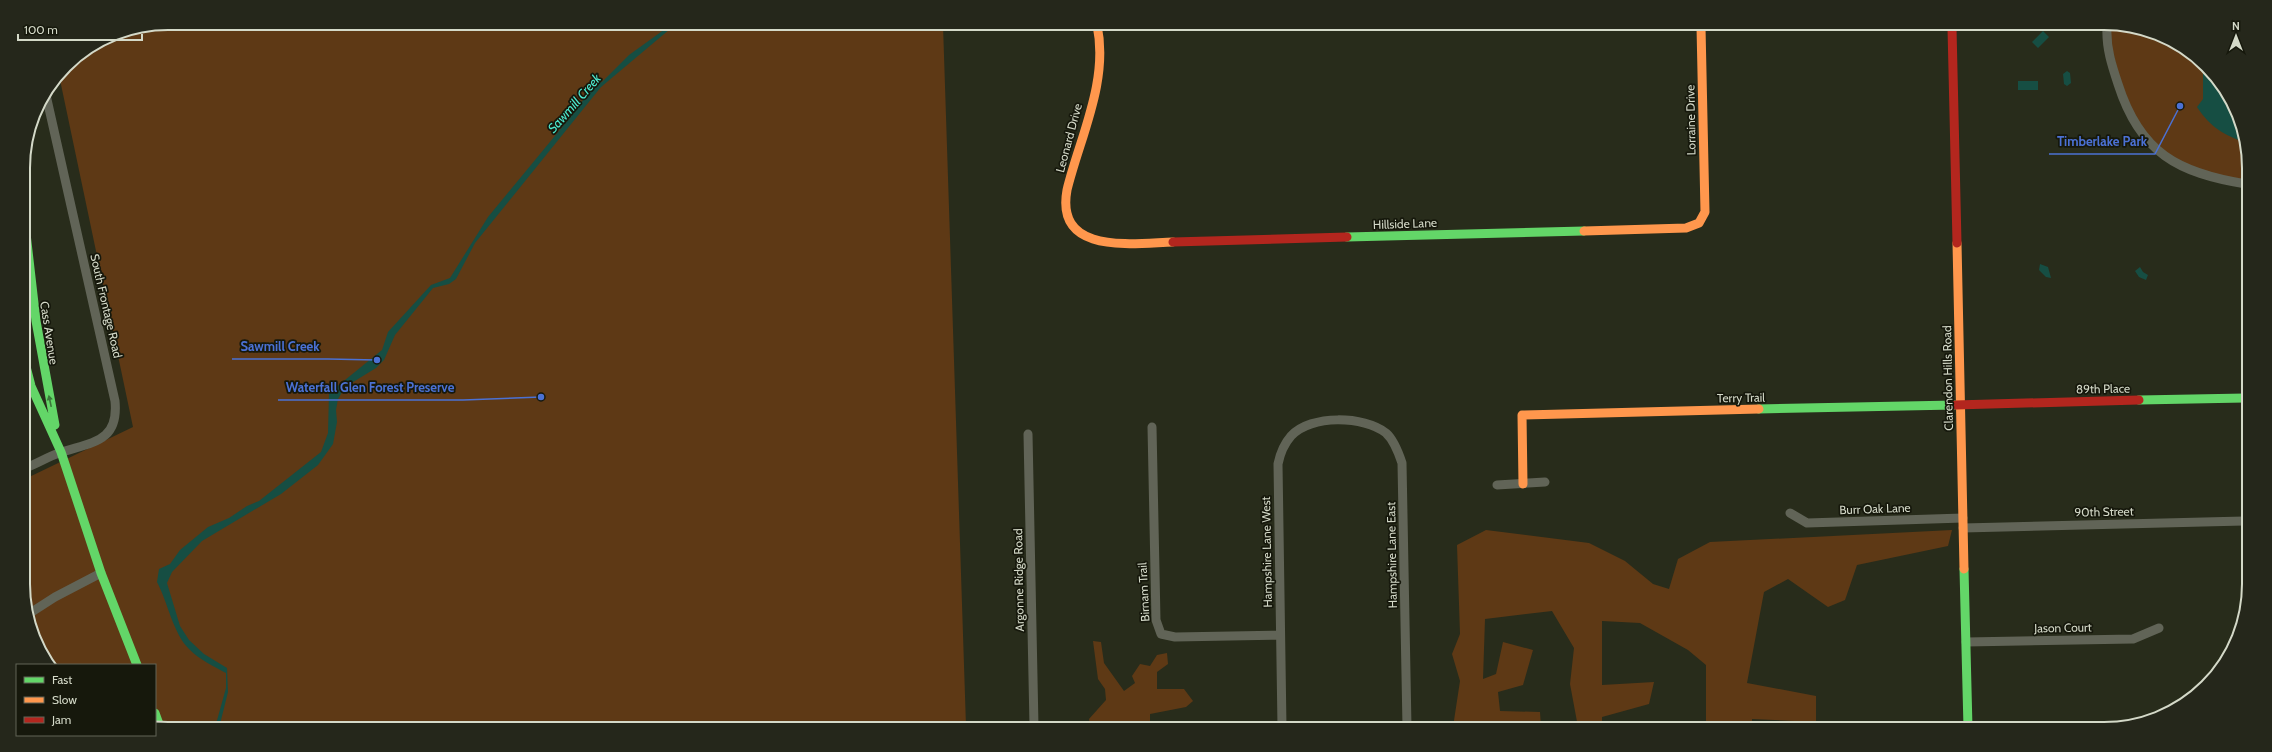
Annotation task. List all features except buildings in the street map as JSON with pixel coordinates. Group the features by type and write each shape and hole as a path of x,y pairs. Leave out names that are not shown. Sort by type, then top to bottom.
{"street":[{"name":"Leonard Drive","path":"1097,30 1100,57 1098,76 1079,142 1066,202 1069,217 1078,232 1099,243"},
{"name":"Lorraine Drive","path":"1701,30 1705,212"},
{"name":"Clarendon Hills Road","path":"1952,30 1968,722"},
{"path":"2107,30 2108,53 2120,91 2126,106 2145,137 2163,154 2187,169 2215,178 2242,183"},
{"name":"South Frontage Road","path":"30,466 61,452 81,447 101,439 110,432 115,422 116,414 115,401 48,102"},
{"name":"Hillside Lane","path":"1099,243 1110,244 1686,228 1699,223 1705,212"},
{"name":"Cass Avenue","path":"30,288 42,363 61,452"},
{"name":"Cass Avenue","path":"30,382 61,452 101,573 137,664"},
{"name":"89th Place","path":"1961,404 2242,398"},
{"name":"Terry Trail","path":"1523,484 1522,415 1961,404"},
{"name":"Hampshire Lane West","path":"1282,722 1277,470 1280,456 1291,436 1315,423 1342,421"},
{"name":"Hampshire Lane East","path":"1342,421 1365,422 1387,434 1397,449 1402,463 1407,722"},
{"name":"Birnam Trail","path":"1152,427 1156,620 1161,634 1175,637 1280,635"},
{"name":"Argonne Ridge Road","path":"1028,434 1034,722"},
{"path":"1497,484 1545,482"},
{"name":"Burr Oak Lane","path":"1790,513 1807,522 1963,518"},
{"name":"90th Street","path":"1964,528 2242,521"},
{"path":"33,611 101,573"},
{"name":"Jason Court","path":"1966,642 2132,639 2159,628"}],"shaded area":[{"path":"159,30 943,30 966,722 156,721 156,664 56,664 44,645 37,628 30,593 30,477 133,427 60,82 77,64 92,53 115,41 141,33"},
{"path":"2108,30 2122,31 2139,35 2165,44 2195,64 2208,77 2228,107 2235,124 2241,150 2242,183 2215,178 2163,154 2127,109"},
{"path":"1486,530 1589,543 1625,561 1653,584 1669,589 1678,559 1710,542 1952,530 1948,546 1857,565 1845,600 1828,607 1788,579 1764,592 1747,683 1816,696 1816,722 1752,719 1752,722 1706,722 1706,665 1688,650 1640,623 1602,621 1602,685 1654,682 1649,704 1602,717 1602,722 1577,722 1570,684 1574,648 1552,611 1485,619 1483,679 1496,674 1503,642 1533,650 1523,685 1498,692 1500,711 1540,712 1541,722 1454,722 1460,681 1452,654 1460,634 1457,545"},
{"path":"1093,641 1101,642 1104,663 1124,691 1135,683 1132,676 1140,664 1150,666 1157,655 1167,653 1168,664 1157,672 1157,689 1184,689 1193,701 1186,707 1150,714 1150,722 1089,722 1089,719 1106,700 1105,689 1098,679"}],"water":[{"path":"664,30 669,30 601,87 475,243 456,279 449,284 433,288 395,335 384,360 376,368 345,387 338,399 336,410 337,422 333,444 318,465 281,494 202,541 172,572 167,583 180,626 189,640 204,654 227,668 228,692 220,722 217,722 226,688 226,673 198,656 183,642 157,582 159,569 170,564 180,550 208,527 229,518 247,506 259,501 321,452 328,433 329,393 382,350 388,332 431,285 450,278 488,217 573,114 596,83 602,82 629,55"},
{"path":"2043,31 2049,37 2038,48 2032,42"},
{"path":"2067,71 2070,73 2071,83 2067,86 2064,84 2063,74"},
{"path":"2203,72 2219,92 2228,107 2235,124 2239,140 2218,130 2207,120 2197,107 2203,99"},
{"path":"2018,81 2038,81 2038,90 2018,90"},
{"path":"2040,264 2048,267 2051,278 2046,277 2039,270"},
{"path":"2140,267 2143,272 2148,275 2146,280 2139,277 2135,271"}],"traffic: fast":[{"path":"1347,237 1584,231"},
{"path":"30,268 36,321 55,425"},
{"path":"30,382 61,452 101,573 137,664"},
{"path":"2139,400 2242,398"},
{"path":"1759,409 1955,405"},
{"path":"1964,569 1968,722"},
{"path":"156,716 158,721"}],"traffic: slow":[{"path":"1098,30 1100,46 1096,88 1067,190 1067,211 1073,226 1085,236 1101,241 1138,244 1173,242"},
{"path":"1584,231 1686,228 1699,223 1705,212 1701,30"},
{"path":"1957,243 1964,569"},
{"path":"1523,484 1522,415 1759,409"}],"traffic: jam":[{"path":"1952,30 1957,243"},
{"path":"1173,242 1347,237"},
{"path":"1955,405 2139,400"}],"place":[{"name":"Timberlake Park","path":"2180,106"},
{"name":"Sawmill Creek","path":"377,360"},
{"name":"Waterfall Glen Forest Preserve","path":"541,397"}]}
